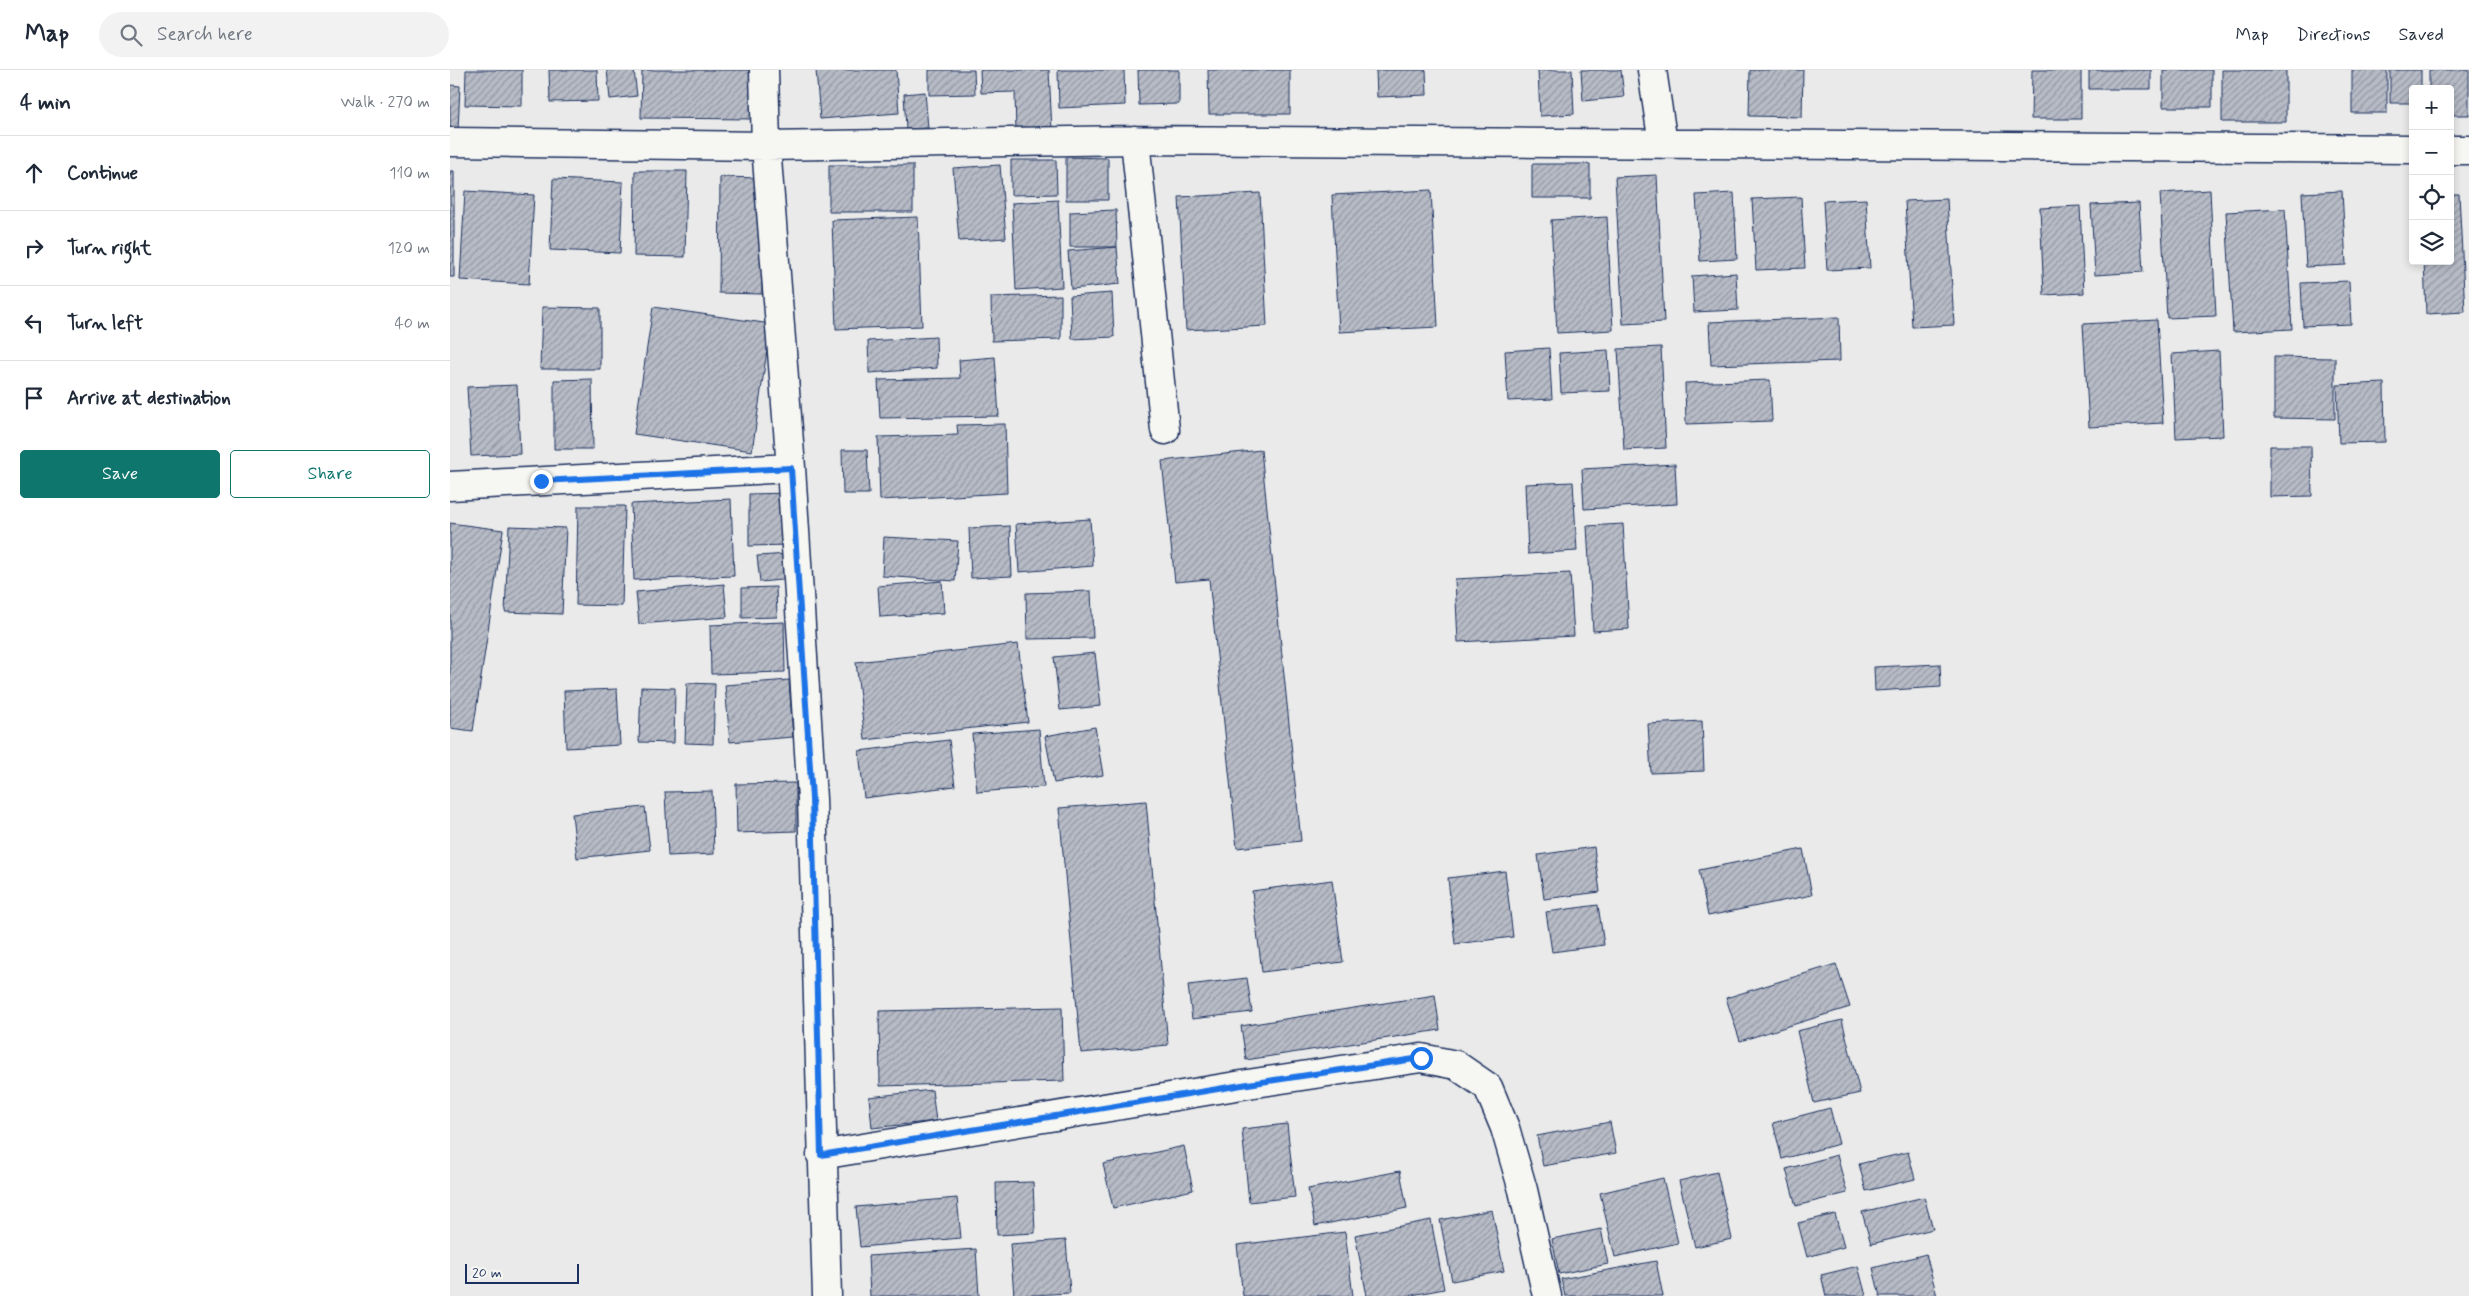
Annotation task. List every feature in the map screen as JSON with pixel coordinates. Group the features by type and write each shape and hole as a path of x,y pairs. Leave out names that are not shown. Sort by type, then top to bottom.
{"street":[{"path":"764,70 766,146 791,468 812,799 821,1155 827,1296"},
{"path":"1652,70 1663,144"},
{"path":"1134,140 1165,430"},
{"path":"450,142 766,146 1134,140 2409,149"},
{"path":"2454,150 2469,150"},
{"path":"450,486 791,468"},
{"path":"821,1155 1248,1084 1421,1058 1456,1065 1488,1087 1505,1128 1516,1163 1547,1296"}],"building":[{"path":"466,70 522,70 522,106 465,105"},
{"path":"549,70 597,70 598,101 550,102"},
{"path":"607,70 634,70 637,96 610,99"},
{"path":"642,70 755,70 755,119 641,118"},
{"path":"816,70 896,70 899,113 820,119"},
{"path":"929,70 974,70 975,94 929,95"},
{"path":"980,70 1049,70 1052,131 1016,133 1015,92 981,93"},
{"path":"1058,70 1124,70 1125,105 1059,108"},
{"path":"1138,70 1179,70 1179,104 1139,105"},
{"path":"1208,70 1290,70 1290,114 1209,114"},
{"path":"1376,70 1426,70 1427,95 1377,97"},
{"path":"1538,70 1572,70 1574,114 1540,116"},
{"path":"1581,70 1621,70 1624,97 1583,101"},
{"path":"1750,70 1803,70 1802,117 1749,116"},
{"path":"2032,70 2081,70 2081,119 2031,119"},
{"path":"2089,70 2151,70 2151,89 2089,89"},
{"path":"2163,70 2212,70 2212,107 2163,107"},
{"path":"2222,70 2286,70 2286,122 2222,122"},
{"path":"2352,70 2387,70 2387,113 2352,113"},
{"path":"2390,70 2421,70 2421,85 2409,85 2409,103 2390,103"},
{"path":"2429,70 2469,70 2469,115 2454,115 2454,85 2429,85"},
{"path":"450,85 460,86 458,130 450,129"},
{"path":"925,92 928,128 906,129 904,94"},
{"path":"1066,157 1108,158 1108,200 1066,200"},
{"path":"1011,160 1056,160 1057,194 1011,195"},
{"path":"1532,164 1590,164 1590,198 1532,198"},
{"path":"829,165 913,165 913,212 829,212"},
{"path":"1000,165 1006,238 959,241 953,168"},
{"path":"450,171 454,171 454,277 450,277"},
{"path":"635,171 687,171 685,257 634,256"},
{"path":"1657,175 1664,322 1623,324 1615,177"},
{"path":"720,177 763,178 762,294 719,293"},
{"path":"553,179 623,182 620,253 550,250"},
{"path":"1431,190 1438,327 1339,332 1332,195"},
{"path":"2210,190 2216,316 2167,318 2160,193"},
{"path":"465,191 534,195 529,284 460,280"},
{"path":"2342,191 2346,265 2306,267 2302,193"},
{"path":"1260,193 1267,326 1186,330 1179,197"},
{"path":"1734,193 1737,259 1700,261 1696,195"},
{"path":"2454,194 2459,194 2465,312 2426,314 2424,265 2454,265"},
{"path":"1801,197 1805,268 1756,270 1752,199"},
{"path":"1866,199 1870,268 1827,270 1823,201"},
{"path":"1947,199 1954,325 1912,327 1905,201"},
{"path":"1058,200 1062,287 1016,290 1012,203"},
{"path":"2139,203 2143,272 2095,275 2091,205"},
{"path":"2080,206 2084,293 2044,295 2040,208"},
{"path":"2285,209 2292,329 2233,332 2226,212"},
{"path":"1116,210 1117,247 1070,247 1070,212"},
{"path":"918,217 922,326 836,329 832,220"},
{"path":"1607,217 1613,330 1557,333 1551,220"},
{"path":"1117,247 1120,284 1071,289 1068,251"},
{"path":"1736,273 1738,310 1694,312 1692,276"},
{"path":"2349,281 2351,324 2303,326 2301,283"},
{"path":"1112,293 1114,337 1072,339 1070,296"},
{"path":"1061,295 1061,339 992,341 991,297"},
{"path":"542,307 600,308 600,369 540,369"},
{"path":"653,307 771,324 752,451 634,434"},
{"path":"1839,317 1840,361 1711,365 1709,322"},
{"path":"2157,320 2163,423 2089,427 2083,324"},
{"path":"936,337 937,368 869,373 868,341"},
{"path":"1661,347 1666,448 1624,450 1618,349"},
{"path":"1549,348 1552,399 1508,401 1505,351"},
{"path":"1608,350 1610,391 1561,393 1559,353"},
{"path":"2219,351 2223,436 2176,438 2172,354"},
{"path":"995,357 999,416 880,418 878,380 960,378 959,360"},
{"path":"2274,357 2335,358 2335,419 2274,418"},
{"path":"592,379 593,449 554,449 554,380"},
{"path":"1770,380 1772,421 1686,424 1685,383"},
{"path":"2384,383 2385,442 2339,443 2337,385"},
{"path":"517,385 520,454 471,456 467,387"},
{"path":"1005,424 1007,493 880,500 878,437 958,435 957,425"},
{"path":"2270,446 2311,446 2312,496 2270,497"},
{"path":"842,450 867,450 869,494 843,494"},
{"path":"1261,450 1301,841 1237,848 1209,579 1175,582 1162,461"},
{"path":"1675,464 1677,504 1584,509 1582,469"},
{"path":"1573,482 1577,551 1528,554 1525,484"},
{"path":"789,493 789,545 749,546 749,494"},
{"path":"731,499 734,576 634,580 631,504"},
{"path":"578,506 625,506 622,606 576,605"},
{"path":"1090,519 1093,566 1019,572 1016,524"},
{"path":"450,523 503,530 473,731 450,728"},
{"path":"1623,524 1629,629 1593,631 1587,526"},
{"path":"509,526 566,528 562,614 505,612"},
{"path":"1010,526 1012,576 971,578 969,528"},
{"path":"884,537 958,541 955,581 882,576"},
{"path":"789,554 792,579 760,582 757,556"},
{"path":"1570,573 1574,636 1458,642 1455,579"},
{"path":"942,581 944,613 880,617 878,586"},
{"path":"724,584 727,617 639,624 636,592"},
{"path":"776,587 777,617 742,618 742,588"},
{"path":"1091,591 1093,638 1027,639 1026,593"},
{"path":"784,622 785,672 711,674 710,625"},
{"path":"1018,644 1028,722 865,740 856,662"},
{"path":"1095,653 1101,706 1060,710 1054,657"},
{"path":"1940,664 1941,687 1875,691 1874,667"},
{"path":"789,680 793,737 730,742 725,685"},
{"path":"687,683 715,684 713,744 685,743"},
{"path":"641,687 675,688 674,743 639,742"},
{"path":"617,689 620,745 566,748 564,691"},
{"path":"1702,721 1704,771 1651,773 1648,724"},
{"path":"1095,727 1103,775 1054,783 1045,736"},
{"path":"1039,729 1044,787 977,792 972,734"},
{"path":"949,740 955,786 864,798 859,751"},
{"path":"796,783 796,831 737,833 736,784"},
{"path":"712,791 714,854 668,856 665,792"},
{"path":"1146,801 1168,1045 1081,1053 1059,808"},
{"path":"645,807 650,850 577,858 572,814"},
{"path":"1594,847 1600,892 1544,899 1538,855"},
{"path":"1803,849 1812,895 1708,916 1699,870"},
{"path":"1505,871 1513,937 1455,944 1448,878"},
{"path":"1332,880 1343,962 1262,972 1252,891"},
{"path":"1598,905 1604,945 1552,952 1546,912"},
{"path":"1836,964 1850,1007 1740,1041 1726,998"},
{"path":"1247,978 1252,1012 1192,1019 1188,985"},
{"path":"1435,995 1440,1030 1246,1060 1241,1026"},
{"path":"1062,1007 1064,1081 880,1086 879,1011"},
{"path":"1842,1020 1860,1093 1814,1103 1797,1031"},
{"path":"932,1090 936,1121 872,1128 869,1097"},
{"path":"1830,1108 1839,1144 1782,1159 1773,1123"},
{"path":"1610,1122 1616,1153 1543,1166 1537,1136"},
{"path":"1287,1124 1295,1197 1249,1202 1242,1129"},
{"path":"1184,1146 1193,1190 1113,1208 1103,1164"},
{"path":"1908,1152 1915,1179 1866,1191 1859,1164"},
{"path":"1837,1155 1847,1193 1796,1206 1786,1169"},
{"path":"1400,1171 1407,1208 1315,1226 1308,1189"},
{"path":"1717,1172 1732,1239 1695,1247 1679,1181"},
{"path":"1663,1178 1678,1243 1615,1257 1600,1193"},
{"path":"1033,1182 1035,1233 997,1235 996,1183"},
{"path":"1924,1197 1933,1229 1871,1244 1862,1212"},
{"path":"957,1198 961,1238 860,1247 856,1207"},
{"path":"1492,1210 1504,1271 1452,1281 1440,1220"},
{"path":"1835,1214 1844,1247 1807,1257 1798,1223"},
{"path":"1431,1220 1444,1289 1407,1296 1367,1296 1355,1235"},
{"path":"1601,1229 1608,1264 1559,1274 1552,1239"},
{"path":"1345,1232 1353,1296 1243,1296 1237,1245"},
{"path":"1066,1240 1070,1293 1014,1296 1010,1244"},
{"path":"976,1249 979,1296 870,1296 868,1256"},
{"path":"1926,1254 1937,1296 1880,1296 1873,1268"},
{"path":"1656,1261 1663,1296 1565,1296 1561,1279"},
{"path":"1858,1266 1866,1296 1826,1296 1821,1275"}],"route":[{"path":"541,481 791,468 812,799 821,1155 1248,1084 1421,1058"}]}
